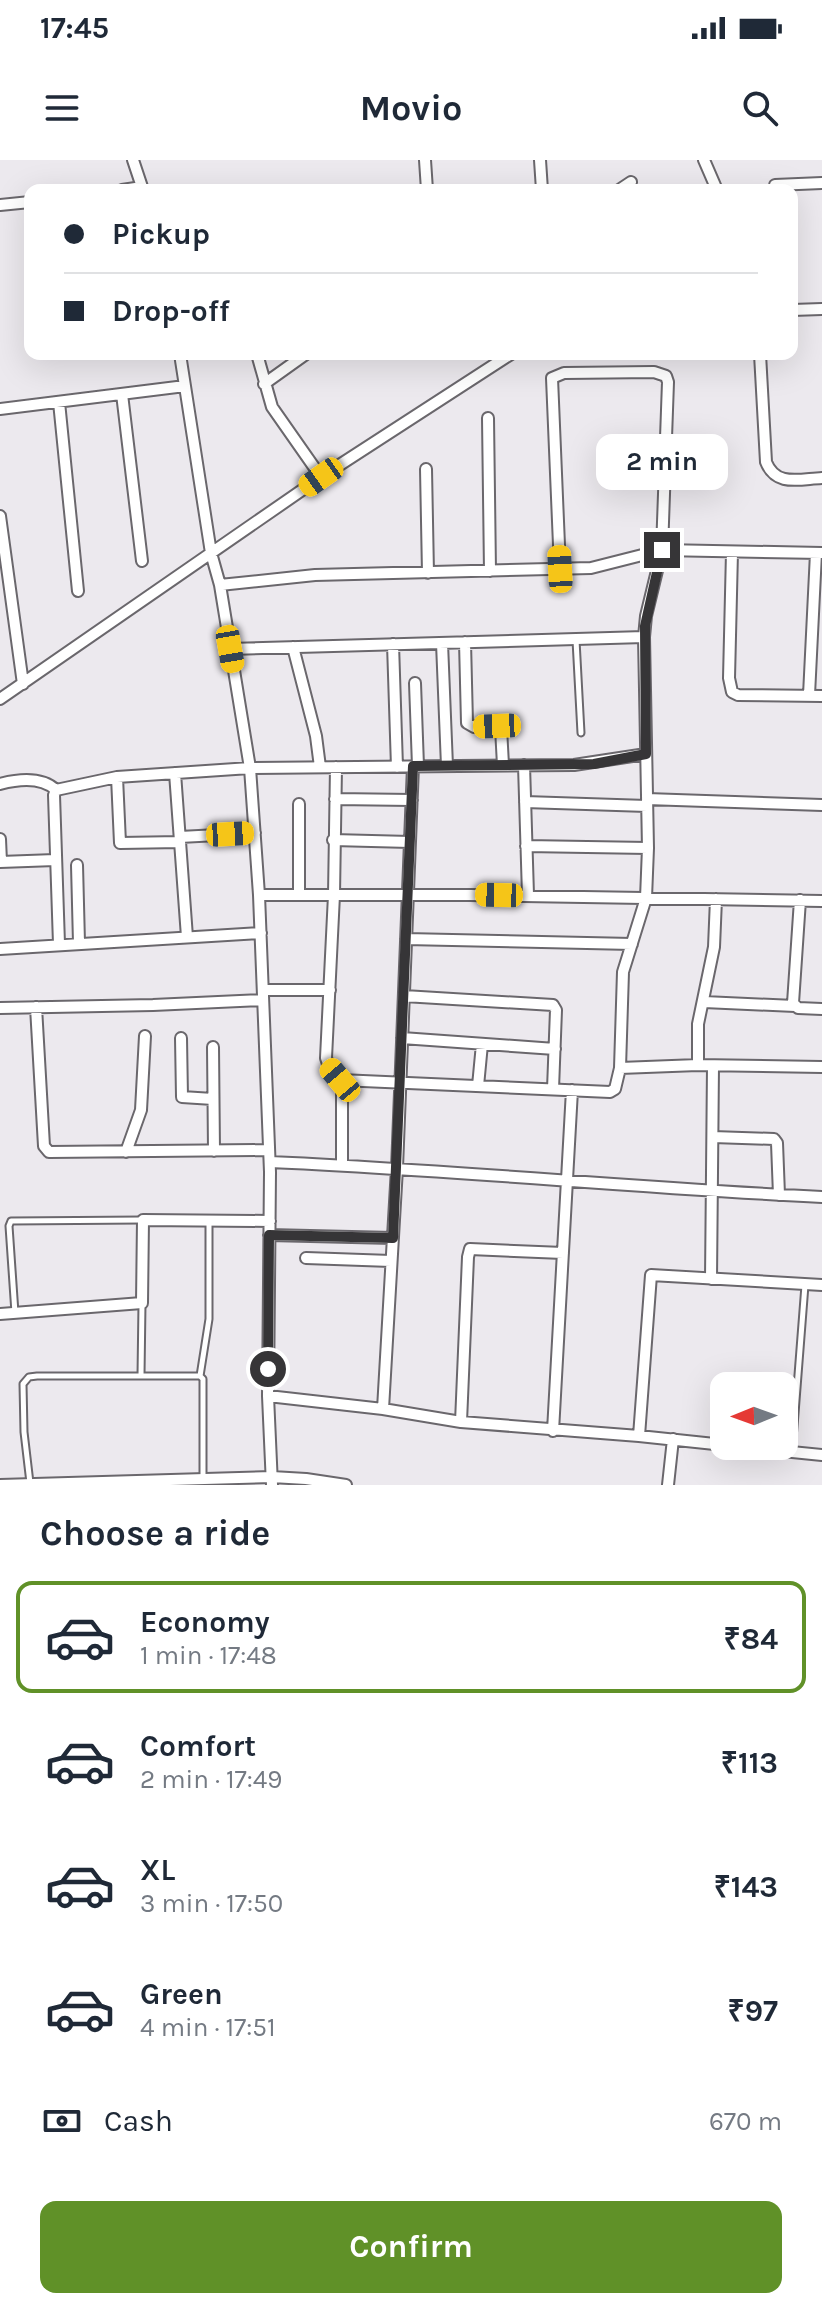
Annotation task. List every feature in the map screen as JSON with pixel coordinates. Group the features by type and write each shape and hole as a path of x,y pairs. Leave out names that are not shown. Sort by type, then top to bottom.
{"street":[{"path":"133,160 142,184"},
{"path":"425,160 427,184"},
{"path":"540,160 542,184"},
{"path":"704,160 714,184"},
{"path":"798,184 822,183"},
{"path":"0,205 24,203"},
{"path":"798,310 822,309"},
{"path":"181,360 211,553 220,585 250,768 261,933 269,1156 268,1396 272,1481"},
{"path":"258,360 272,407 321,477"},
{"path":"264,384 298,360"},
{"path":"0,699 321,477 502,360"},
{"path":"760,360 769,470 774,477 781,479 822,478"},
{"path":"340,1080 613,1091 620,1068 621,986 646,898 644,637 662,550 666,376 654,372 564,373 552,378 560,569"},
{"path":"0,409 185,386"},
{"path":"122,394 142,561"},
{"path":"59,402 78,591"},
{"path":"488,418 490,571"},
{"path":"426,469 428,573"},
{"path":"0,516 3,573 23,684"},
{"path":"220,585 315,575 591,568 662,550 819,553 809,695"},
{"path":"732,552 729,678 732,692 738,695 822,696"},
{"path":"230,649 644,637"},
{"path":"465,642 467,723 474,727 501,728 503,765"},
{"path":"442,643 447,766"},
{"path":"393,644 397,767"},
{"path":"293,647 316,736 320,767"},
{"path":"383,1409 415,766 415,683"},
{"path":"56,790 117,777 250,768 594,764 646,754"},
{"path":"524,765 528,895"},
{"path":"336,767 327,1063 340,1080 342,1165"},
{"path":"175,773 187,937"},
{"path":"117,777 120,843 255,833"},
{"path":"0,784 38,780 56,790"},
{"path":"56,790 59,944"},
{"path":"335,799 412,800"},
{"path":"525,802 822,805"},
{"path":"299,804 299,895"},
{"path":"0,839 1,862 55,860"},
{"path":"333,840 410,842"},
{"path":"526,846 648,848"},
{"path":"77,865 79,943"},
{"path":"259,895 528,895 822,901"},
{"path":"698,1065 698,1024 714,947 716,899"},
{"path":"795,1006 800,900"},
{"path":"0,949 261,933"},
{"path":"406,939 632,944"},
{"path":"0,1008 330,990"},
{"path":"404,996 553,1005 556,1010 553,1089"},
{"path":"704,1002 822,1009"},
{"path":"36,1007 46,1149 54,1152 214,1151 342,1165 822,1197"},
{"path":"126,1152 141,1110 145,1036"},
{"path":"181,1038 182,1097 213,1099"},
{"path":"402,1038 555,1049"},
{"path":"478,1086 482,1044"},
{"path":"213,1047 214,1151"},
{"path":"620,1068 698,1065 822,1067"},
{"path":"711,1279 713,1066"},
{"path":"553,1431 572,1090"},
{"path":"713,1137 774,1139 777,1143 779,1195"},
{"path":"0,1314 142,1303 143,1220 270,1221"},
{"path":"269,1235 393,1238"},
{"path":"461,1422 470,1249 563,1253"},
{"path":"306,1258 391,1261"},
{"path":"639,1436 651,1275 822,1285"},
{"path":"268,1396 383,1409 461,1422 710,1443"},
{"path":"668,1485 673,1439"},
{"path":"798,1453 822,1455"},
{"path":"0,1485 203,1479 346,1485"}],"lane":[{"path":"576,639 581,733"},
{"path":"15,1313 11,1221 143,1220"},
{"path":"203,1479 203,1379 200,1376 209,1319 209,1221"},
{"path":"798,1375 805,1285"},
{"path":"141,1375 142,1303"},
{"path":"30,1484 24,1432 25,1380 37,1376 200,1376"}],"route":[{"path":"268,1369 269,1235 393,1238 413,766 594,764 646,754 644,637 662,550"}]}
